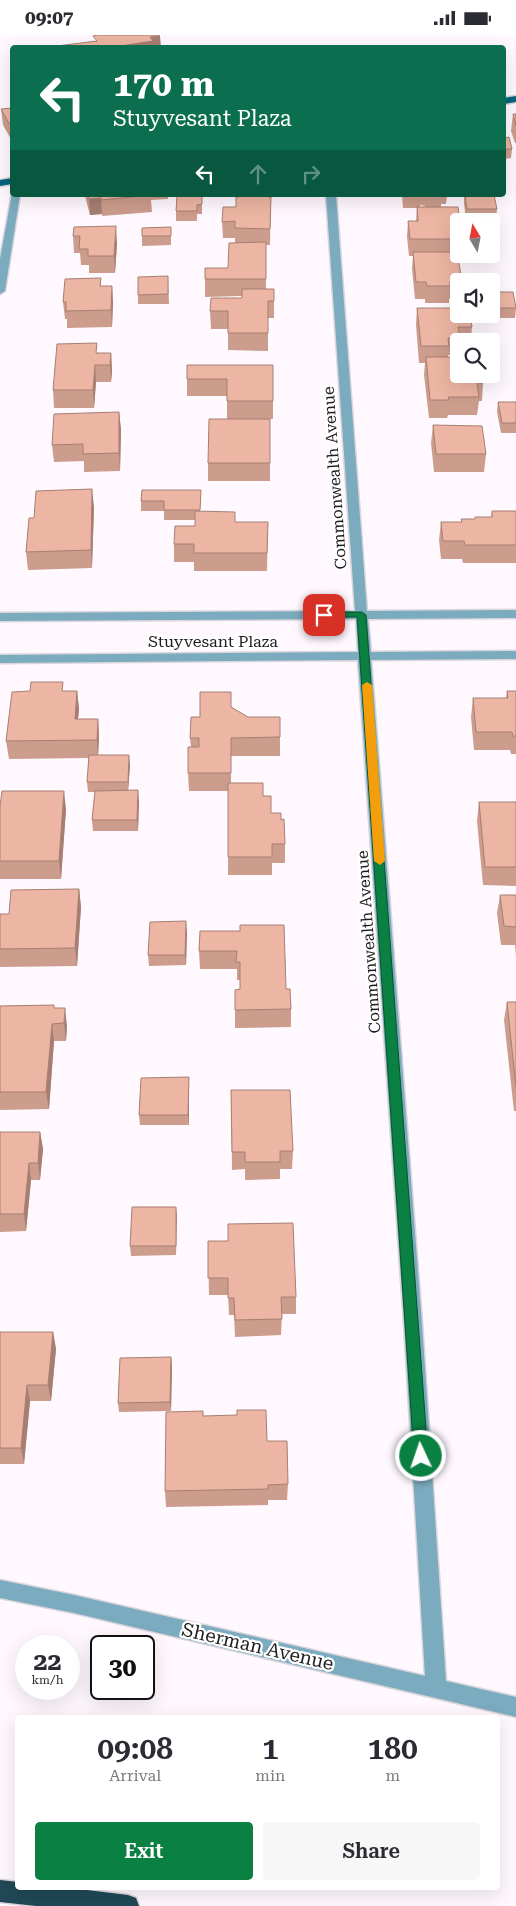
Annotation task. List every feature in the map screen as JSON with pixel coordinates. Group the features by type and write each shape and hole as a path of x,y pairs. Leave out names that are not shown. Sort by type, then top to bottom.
{"highway":[{"path":"0,1891 128,1906"}],"street":[{"path":"0,291 15,197"},
{"name":"Commonwealth Avenue","path":"331,197 412,1313 436,1687"},
{"name":"Stuyvesant Plaza","path":"0,617 516,614"},
{"name":"Stuyvesant Plaza","path":"0,659 516,655"},
{"name":"Sherman Avenue","path":"0,1589 83,1606 516,1707"}],"building":[{"path":"93,36 160,36 150,37 153,41 127,45 65,45 97,41"},
{"path":"10,108 10,125 1,109"},
{"path":"513,114 516,114 516,126"},
{"path":"509,137 512,149 506,149 506,138"},
{"path":"88,197 131,197 101,200 101,198 89,199"},
{"path":"177,197 202,197 202,204 197,205 197,211 176,211"},
{"path":"236,197 271,197 270,229 235,228 235,221 222,222 223,207 236,207"},
{"path":"465,197 494,197 497,209 467,209"},
{"path":"417,207 458,207 459,213 450,213 450,239 410,239 408,221 418,221"},
{"path":"116,226 114,256 88,256 88,249 79,249 80,236 73,236 74,227"},
{"path":"171,227 171,236 142,236 142,228"},
{"path":"266,242 266,279 205,279 205,268 228,268 229,243"},
{"path":"413,252 450,252 450,263 459,263 461,273 450,273 450,286 427,286 426,282 416,282"},
{"path":"168,276 168,294 138,295 138,277"},
{"path":"101,278 100,286 112,286 111,310 66,311 66,302 63,302 65,279"},
{"path":"242,289 274,289 274,301 268,301 268,333 228,333 228,311 210,311 211,298 242,298"},
{"path":"500,292 513,292 516,308 500,308"},
{"path":"417,308 450,308 450,323 471,323 472,327 458,327 459,333 450,333 450,338 448,338 449,346 421,346"},
{"path":"97,343 96,353 111,353 110,365 95,365 93,390 53,390 57,344"},
{"path":"426,357 450,357 450,383 477,383 479,397 448,397 449,400 430,400"},
{"path":"187,365 273,365 273,401 227,401 227,379 187,379"},
{"path":"498,402 516,402 516,423 502,423"},
{"path":"119,412 119,453 83,454 83,444 52,445 54,414"},
{"path":"209,419 270,419 270,463 208,463"},
{"path":"433,425 482,426 486,454 436,454"},
{"path":"92,489 91,550 26,552 29,518 34,518 36,491"},
{"path":"142,490 201,490 200,510 164,510 164,501 141,501"},
{"path":"195,511 235,512 235,522 268,522 267,553 194,553 194,544 174,544 175,526 195,526"},
{"path":"492,511 516,511 516,545 465,545 464,541 443,541 441,522 462,522 461,519 492,517"},
{"path":"31,682 63,682 62,691 77,691 75,719 98,719 97,740 6,741 12,692 30,691"},
{"path":"507,691 516,691 516,736 513,736 512,732 476,732 473,698 508,698"},
{"path":"200,692 231,692 231,707 248,717 280,717 280,737 231,738 231,773 188,773 188,747 199,747 199,738 190,738 191,717 200,717"},
{"path":"89,755 129,755 128,782 87,782"},
{"path":"228,783 263,783 263,796 271,796 271,813 281,813 281,820 284,819 285,844 272,844 272,857 228,857"},
{"path":"138,790 137,820 92,820 95,791"},
{"path":"2,791 64,791 59,861 0,861 0,806"},
{"path":"479,802 516,802 516,867 485,867"},
{"path":"79,889 75,948 0,949 0,914 9,914 11,890"},
{"path":"500,895 516,895 516,927 504,926"},
{"path":"186,921 185,955 148,955 150,922"},
{"path":"240,925 284,925 286,989 290,989 291,1009 235,1010 235,990 240,989 240,962 236,962 237,951 199,951 200,931 240,931"},
{"path":"507,1002 516,1002 516,1087"},
{"path":"54,1005 54,1008 65,1008 64,1023 52,1024 46,1092 0,1092 0,1006"},
{"path":"189,1077 188,1115 139,1115 141,1078"},
{"path":"231,1090 290,1090 293,1151 280,1151 280,1162 245,1162 245,1152 232,1152"},
{"path":"0,1132 40,1132 38,1163 29,1163 24,1214 0,1214"},
{"path":"132,1207 176,1207 176,1246 130,1246"},
{"path":"293,1223 296,1297 281,1297 282,1319 235,1320 234,1298 228,1298 228,1278 208,1278 208,1241 228,1241 228,1224"},
{"path":"0,1332 53,1332 48,1385 27,1385 21,1448 0,1448"},
{"path":"171,1357 170,1402 118,1403 120,1358"},
{"path":"237,1410 266,1410 267,1441 287,1441 288,1484 268,1485 268,1489 165,1491 166,1412 203,1411 203,1416 237,1415"}],"slow traffic":[{"path":"367,685 380,861"}],"route":[{"path":"324,615 362,615 421,1456"}]}
